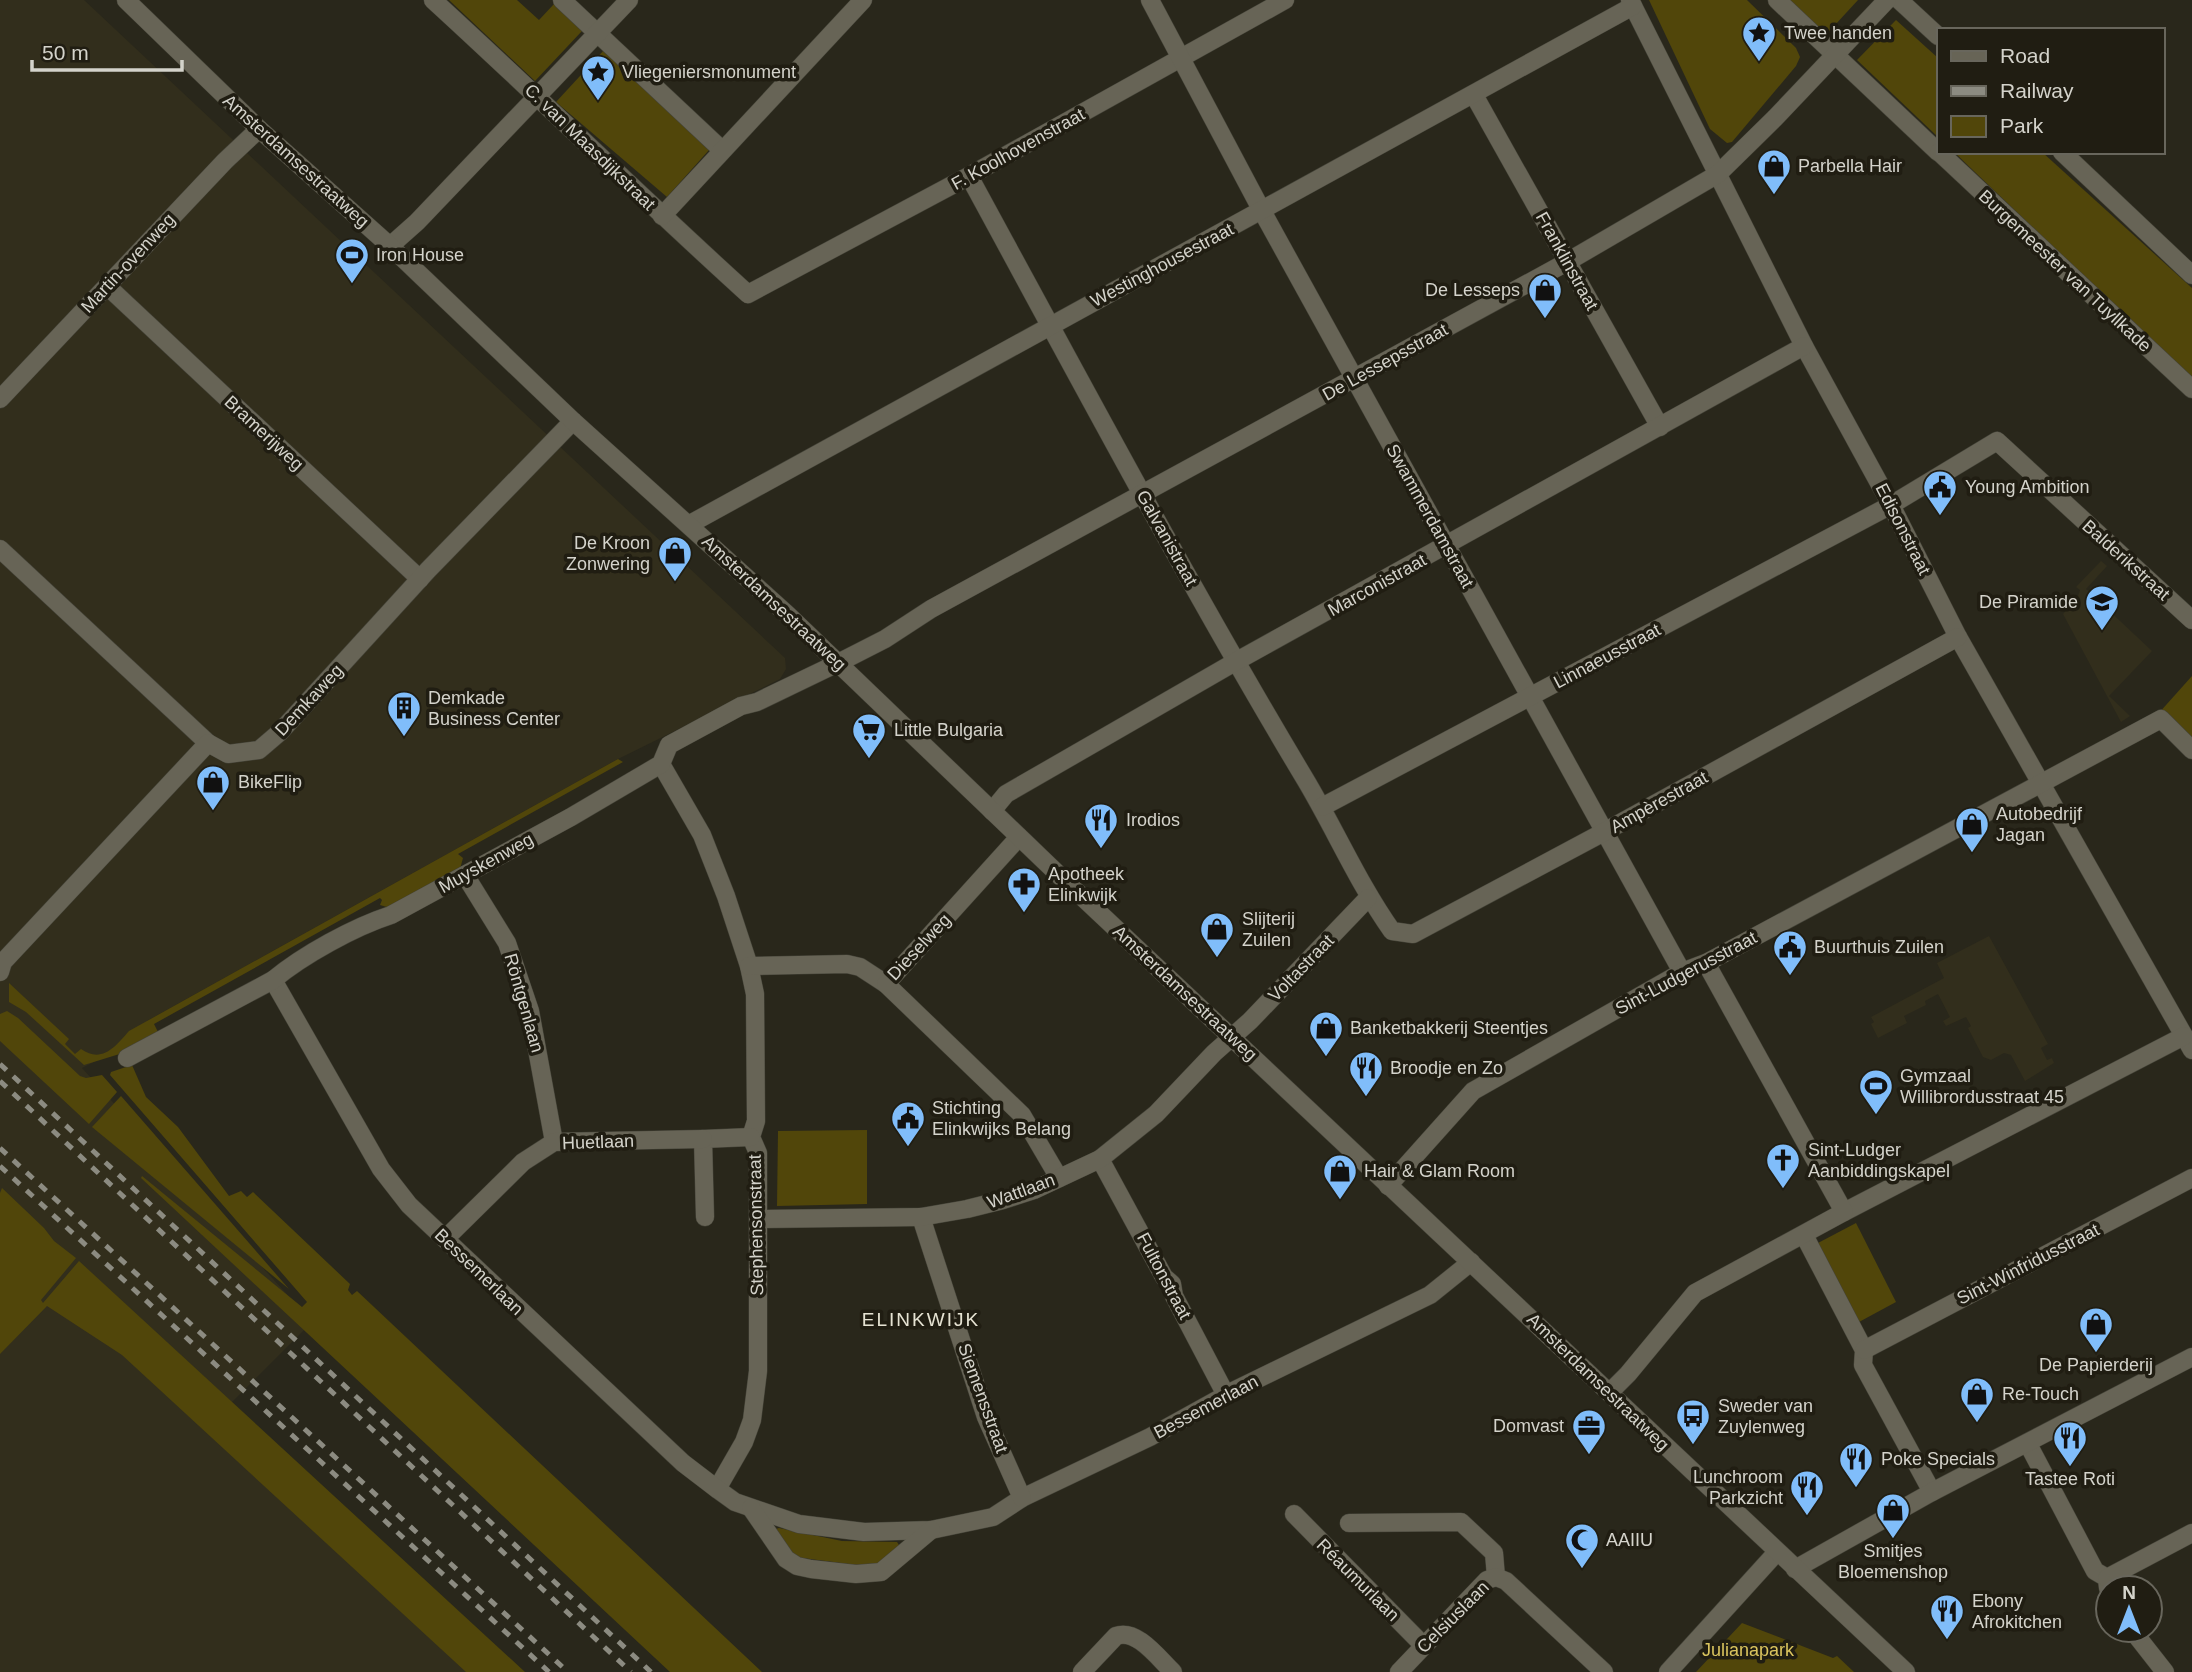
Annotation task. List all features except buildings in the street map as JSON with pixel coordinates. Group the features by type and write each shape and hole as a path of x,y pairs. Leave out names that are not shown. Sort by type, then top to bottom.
{"street":[{"name":"Amsterdamsestraatweg","path":"126,0 259,129 390,246 573,421 690,524 838,663 1388,1186 1906,1672"},
{"name":"C. van Maasdijkstraat","path":"433,0 748,294"},
{"path":"562,0 722,150"},
{"path":"390,246 417,222 629,0"},
{"path":"662,216 863,0"},
{"name":"Swammerdamstraat","path":"1150,0 1262,211 1682,972"},
{"name":"F. Koolhovenstraat","path":"748,294 969,176 1285,0"},
{"name":"Burgemeester van Tuyllkade","path":"1777,0 1937,150"},
{"name":"De Lessepsstraat","path":"838,663 885,639 931,609 1567,262 1718,174 1887,0"},
{"path":"1899,0 1937,35"},
{"name":"Westinghousestraat","path":"690,524 1474,95 1632,3"},
{"name":"Edisonstraat","path":"1632,3 1804,346 1891,505 1958,637 2188,1043"},
{"name":"Franklinstraat","path":"1474,95 1660,427"},
{"name":"Martin-ovenweg","path":"0,400 259,129"},
{"name":"Burgemeester van Tuyllkade","path":"1941,154 2192,389"},
{"path":"2064,154 2192,275"},
{"name":"Galvanistraat","path":"969,176 1235,662 1322,807 1368,898"},
{"name":"Bramerijweg","path":"107,286 420,579"},
{"name":"Marconistraat","path":"992,811 1006,794 1235,662 1804,346"},
{"name":"Demkaweg","path":"208,743 228,754 259,750 280,732 420,579 573,421"},
{"name":"Balderikstraat","path":"1891,505 1997,441 2192,620"},
{"name":"Linnaeusstraat","path":"1322,807 1891,505"},
{"path":"0,549 208,743 1,967"},
{"name":"Ampèrestraat","path":"1368,898 1392,931 1413,934 1958,637"},
{"name":"Muyskenweg","path":"127,1058 273,980 289,967 372,921 391,915 465,875 661,764 670,745 741,706 757,702 838,663"},
{"name":"Sint-Ludgerusstraat","path":"1388,1186 1473,1091 1682,972 1706,963 2161,719 2192,750"},
{"name":"Stephensonstraat","path":"661,764 702,835 726,896 749,966 755,995 756,1121 751,1137 758,1153 758,1371 752,1420 744,1442 717,1489"},
{"name":"Dieselweg","path":"749,966 846,964 860,967 886,984 1019,837"},
{"name":"Röntgenlaan","path":"465,875 507,943 530,1011 554,1142"},
{"name":"Voltastraat","path":"1231,1036 1250,1021 1368,898"},
{"path":"1706,963 1844,1212"},
{"name":"Bessemerlaan","path":"273,980 381,1169 409,1206 664,1445 717,1489 735,1502 799,1524 841,1531 905,1532 931,1530 993,1517 1022,1498 1150,1437 1226,1395 1430,1295 1471,1262"},
{"path":"886,984 1022,1115 1059,1178"},
{"name":"Wattlaan","path":"759,1219 921,1217 1003,1200 1100,1158 1156,1114 1231,1036"},
{"path":"1610,1392 1695,1293 1844,1212 2188,1043"},
{"name":"Huetlaan","path":"445,1239 523,1162 554,1142 751,1137"},
{"path":"703,1139 705,1217"},
{"name":"Fultonstraat","path":"1100,1158 1164,1277 1172,1284 1174,1296 1226,1395"},
{"name":"Sint-Winfridusstraat","path":"1864,1350 2192,1178"},
{"name":"Siemensstraat","path":"921,1217 986,1417 1022,1498"},
{"path":"1804,1235 1864,1350 1863,1365 1932,1492"},
{"path":"1795,1569 1932,1492 2192,1357"},
{"path":"2028,1444 2097,1574"},
{"name":"Bessemerlaan","path":"751,1508 786,1559 797,1566 811,1569 856,1574 881,1572 931,1530"},
{"name":"Réaumurlaan","path":"1293,1514 1423,1645"},
{"name":"Réaumurlaan","path":"1349,1523 1461,1522 1494,1553 1496,1577"},
{"path":"2128,1574 2192,1533"},
{"path":"1668,1672 1777,1552"},
{"name":"Celsiuslaan","path":"1409,1668 1423,1645 1487,1580 1496,1577 1506,1581 1604,1672"},
{"path":"1082,1672 1116,1636 1123,1634 1135,1637 1173,1672"},
{"path":"2144,1644 2165,1672"}],"shaded area":[{"path":"0,0 84,0 785,658 786,669 780,679 618,759 147,1021 120,1049 82,1068 312,1322 217,1417 497,1672 0,1672"},
{"name":"De Piramide","path":"2101,561 2107,566 2086,589 2152,651 2109,696 2130,716 2121,722 2063,614 2077,599 2080,590 2076,587"},
{"path":"1989,936 2048,1044 2041,1048 2047,1060 2052,1058 2054,1063 2025,1081 2011,1055 2004,1053 1991,1060 1983,1057 1968,1028 1971,1026 1966,1017 1946,1026 1943,1021 1950,1017 1938,994 1925,1001 1926,1005 1904,1016 1907,1023 1878,1038 1871,1024 1874,1022 1871,1017 1944,978 1937,963"}],"green space":[{"path":"449,0 517,0 539,20 554,4 582,31 535,81"},
{"path":"1649,0 1747,0 1796,48 1800,57 1796,66 1732,142 1727,143 1710,129"},
{"path":"1788,0 1858,0 1823,38"},
{"path":"1896,20 1937,57 1937,136 1857,60"},
{"path":"604,50 709,150 667,197 556,102"},
{"path":"1956,154 2044,154 2192,288 2192,380"},
{"path":"2192,676 2192,747 2158,714"},
{"path":"618,759 623,762 458,854 463,858 460,869 390,908 380,905 380,898 154,1024 158,1032 126,1052 84,1065 26,1012 9,1002 9,983 69,1039 65,1044 75,1054 81,1049 96,1055 102,1054 114,1047 129,1031"},
{"path":"7,1011 80,1076 86,1078 102,1075 117,1092 89,1124 0,1041 0,1014"},
{"path":"132,1065 146,1097 178,1127 229,1196 241,1191 247,1197 253,1192 350,1284 348,1290 352,1295 357,1291 762,1672 670,1672 141,1178 142,1176 302,1307 307,1302 110,1075 111,1072"},
{"path":"121,1096 289,1289 92,1127"},
{"path":"867,1130 867,1204 777,1206 778,1131"},
{"path":"2,1188 54,1241 76,1258 41,1300 43,1303 79,1261 525,1672 466,1672 122,1355 47,1306 0,1354"},
{"path":"1856,1223 1896,1302 1859,1322 1818,1243"},
{"path":"776,1529 842,1541 897,1542 899,1545 879,1565 871,1567 795,1557 790,1555"},
{"name":"Julianapark","path":"1742,1623 1833,1658 1837,1656 1854,1672 1696,1672"}],"railway":[{"path":"0,1064 651,1672"},
{"path":"0,1081 631,1672"},
{"path":"0,1148 568,1672"},
{"path":"0,1166 549,1672"}],"place":[{"name":"Twee handen","path":"1759,63"},
{"name":"Vliegeniersmonument","path":"598,102"},
{"name":"Parbella Hair","path":"1774,196"},
{"name":"Iron House","path":"352,285"},
{"name":"De Lesseps","path":"1545,320"},
{"name":"Young Ambition","path":"1940,517"},
{"name":"De Kroon Zonwering","path":"675,583"},
{"name":"De Piramide","path":"2102,632"},
{"name":"Demkade Business Center","path":"404,738"},
{"name":"Little Bulgaria","path":"869,760"},
{"name":"BikeFlip","path":"213,812"},
{"name":"Irodios","path":"1101,850"},
{"name":"Autobedrijf Jagan","path":"1972,854"},
{"name":"Apotheek Elinkwijk","path":"1024,914"},
{"name":"Slijterij Zuilen","path":"1217,959"},
{"name":"Buurthuis Zuilen","path":"1790,977"},
{"name":"Banketbakkerij Steentjes","path":"1326,1058"},
{"name":"Broodje en Zo","path":"1366,1098"},
{"name":"Gymzaal Willibrordusstraat 45","path":"1876,1116"},
{"name":"Stichting Elinkwijks Belang","path":"908,1148"},
{"name":"Sint-Ludger Aanbiddingskapel","path":"1783,1190"},
{"name":"Hair & Glam Room","path":"1340,1201"},
{"name":"De Papierderij","path":"2096,1354"},
{"name":"Re-Touch","path":"1977,1424"},
{"name":"Sweder van Zuylenweg","path":"1693,1446"},
{"name":"Domvast","path":"1589,1456"},
{"name":"Tastee Roti","path":"2070,1468"},
{"name":"Poke Specials","path":"1856,1489"},
{"name":"Lunchroom Parkzicht","path":"1807,1517"},
{"name":"Smitjes Bloemenshop","path":"1893,1540"},
{"name":"AAIIU","path":"1582,1570"},
{"name":"Ebony Afrokitchen","path":"1947,1641"}],"district":[{"name":"ELINKWIJK","path":"921,1319"}]}
